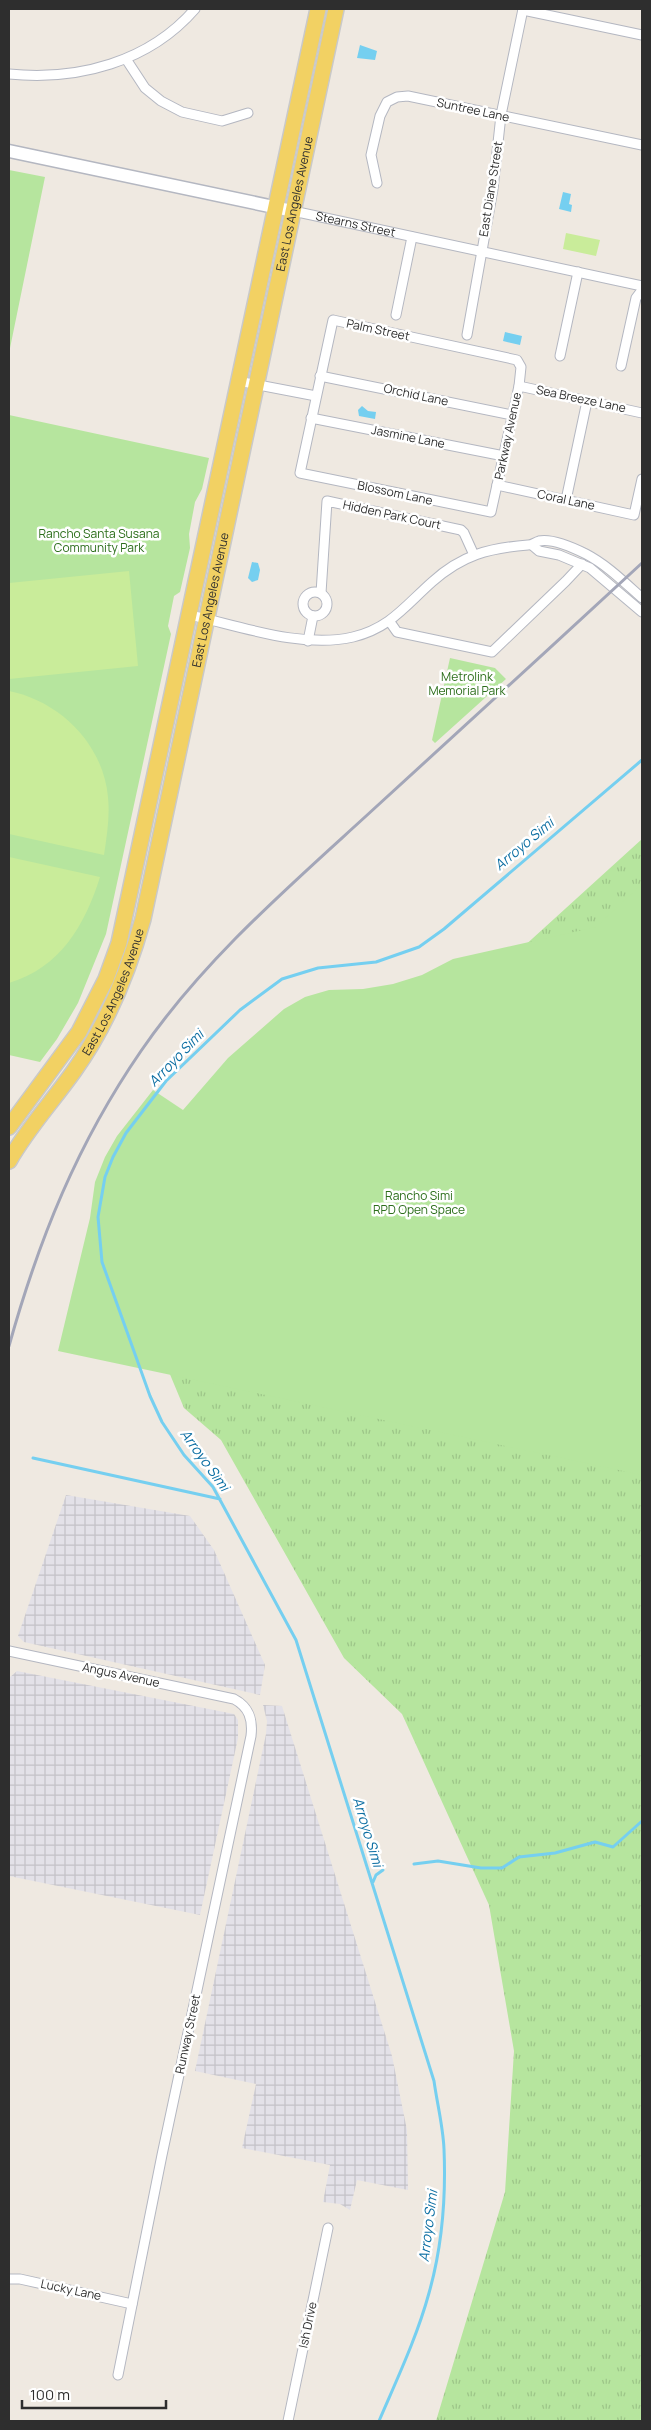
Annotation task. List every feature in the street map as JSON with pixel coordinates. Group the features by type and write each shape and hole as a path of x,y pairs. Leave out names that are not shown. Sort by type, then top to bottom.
{"main road":[{"name":"East Los Angeles Avenue","path":"9,1127 64,1056 98,997 114,960 126,916 318,9"},
{"name":"East Los Angeles Avenue","path":"9,1161 23,1137 74,1071 92,1042 132,959 144,919 336,9"},
{"name":"Stearns Street","path":"9,151 293,211"}],"street":[{"path":"9,74 37,76 72,74 126,59 155,44 182,24 195,9"},
{"path":"523,9 642,35"},
{"name":"East Diane Street","path":"467,336 493,189 501,115 523,9"},
{"path":"126,59 145,88 161,101 182,112 222,121 248,113"},
{"name":"Suntree Lane","path":"377,183 371,155 380,116 387,102 397,97 408,96 642,145"},
{"name":"Stearns Street","path":"293,211 642,286"},
{"path":"396,315 412,237"},
{"path":"560,356 578,272"},
{"path":"621,366 636,298 642,290"},
{"name":"Palm Street","path":"300,473 333,320 518,360"},
{"name":"Parkway Avenue","path":"491,512 519,386 521,367 518,360"},
{"name":"Orchid Lane","path":"320,376 512,415"},
{"path":"238,381 316,396"},
{"name":"Sea Breeze Lane","path":"519,386 642,412"},
{"path":"566,500 587,401"},
{"name":"Jasmine Lane","path":"312,418 504,456"},
{"name":"Blossom Lane","path":"300,473 491,512"},
{"name":"Coral Lane","path":"497,485 634,515 642,479"},
{"name":"Hidden Park Court","path":"308,641 313,616 320,615 327,608 326,600 321,593 327,501 461,530 474,555"},
{"path":"190,615 308,641 353,637 390,622 447,570 474,555 502,547 532,545 539,541 550,542 584,553 608,568 642,598"},
{"path":"532,545 539,551 559,555 582,564 601,575 642,612"},
{"path":"390,622 397,632 492,652 582,564"},
{"path":"313,616 304,609 304,598 314,592 321,593"},
{"name":"Angus Avenue","path":"9,1651 234,1699"},
{"name":"Runway Street","path":"118,2376 251,1736 252,1719 247,1709 234,1699"},
{"name":"Ish Drive","path":"288,2421 328,2228"},
{"name":"Lucky Lane","path":"9,2279 20,2279 132,2304"}],"shaded area":[{"path":"66,1495 190,1516 214,1550 265,1665 260,1695 24,1642 18,1636"},
{"path":"17,1671 234,1714 238,1720 238,1738 200,1915 9,1876 9,1678"},
{"path":"263,1705 282,1706 392,2056 407,2130 408,2190 357,2180 350,2210 340,2204 323,2202 330,2165 242,2148 256,2084 195,2071 266,1734 267,1721"}],"green space":[{"path":"9,170 45,177 9,353"},
{"path":"566,233 600,240 596,256 563,249"},
{"name":"Rancho Santa Susana Community Park","path":"9,415 209,458 202,489 195,502 189,534 190,548 180,592 174,596 168,626 171,634 106,934 78,1003 57,1039 40,1062 9,1055"},
{"path":"129,571 138,666 9,679 9,583"},
{"name":"Metrolink Memorial Park","path":"450,658 495,668 506,679 435,743 432,740"},
{"path":"9,691 45,704 61,715 88,742 104,777 109,804 104,855 9,834"},
{"path":"642,839 642,2421 436,2421 505,2192 514,2051 489,1905 402,1714 344,1658 221,1440 184,1408 119,1252 466,999"},
{"path":"9,857 100,877 87,912 78,928 56,956 43,967 9,983"},
{"name":"Rancho Simi RPD Open Space","path":"642,884 642,1475 58,1351 90,1218 95,1182 105,1157 117,1136 153,1090 183,1110 228,1058 284,1009 305,997 329,990 363,989 393,984 422,975 453,959 596,927"}],"water":[{"path":"360,45 377,51 375,60 357,58"},
{"path":"563,192 571,194 569,204 572,205 571,212 559,209"},
{"path":"505,332 522,336 520,345 503,341"},
{"path":"362,406 368,411 376,412 375,419 359,416 358,410"},
{"path":"252,562 258,563 260,570 258,580 252,582 248,578"}],"waterway":[{"name":"Arroyo Simi","path":"379,2421 419,2326 429,2293 440,2240 444,2203 444,2149 434,2081 296,1640 213,1487 184,1455 162,1422 150,1396 102,1262 98,1217 105,1177 126,1133 166,1081 240,1010 282,979 318,968 376,962 419,947 444,929 642,760"},
{"path":"33,1458 220,1499"},
{"path":"414,1864 438,1861 481,1868 502,1868 519,1857 555,1853 595,1842 613,1847 642,1821"},
{"path":"373,1882 376,1875 383,1870"}],"railway":[{"path":"9,1346 47,1230 79,1157 118,1086 141,1051 190,987 275,900 642,563"}]}
